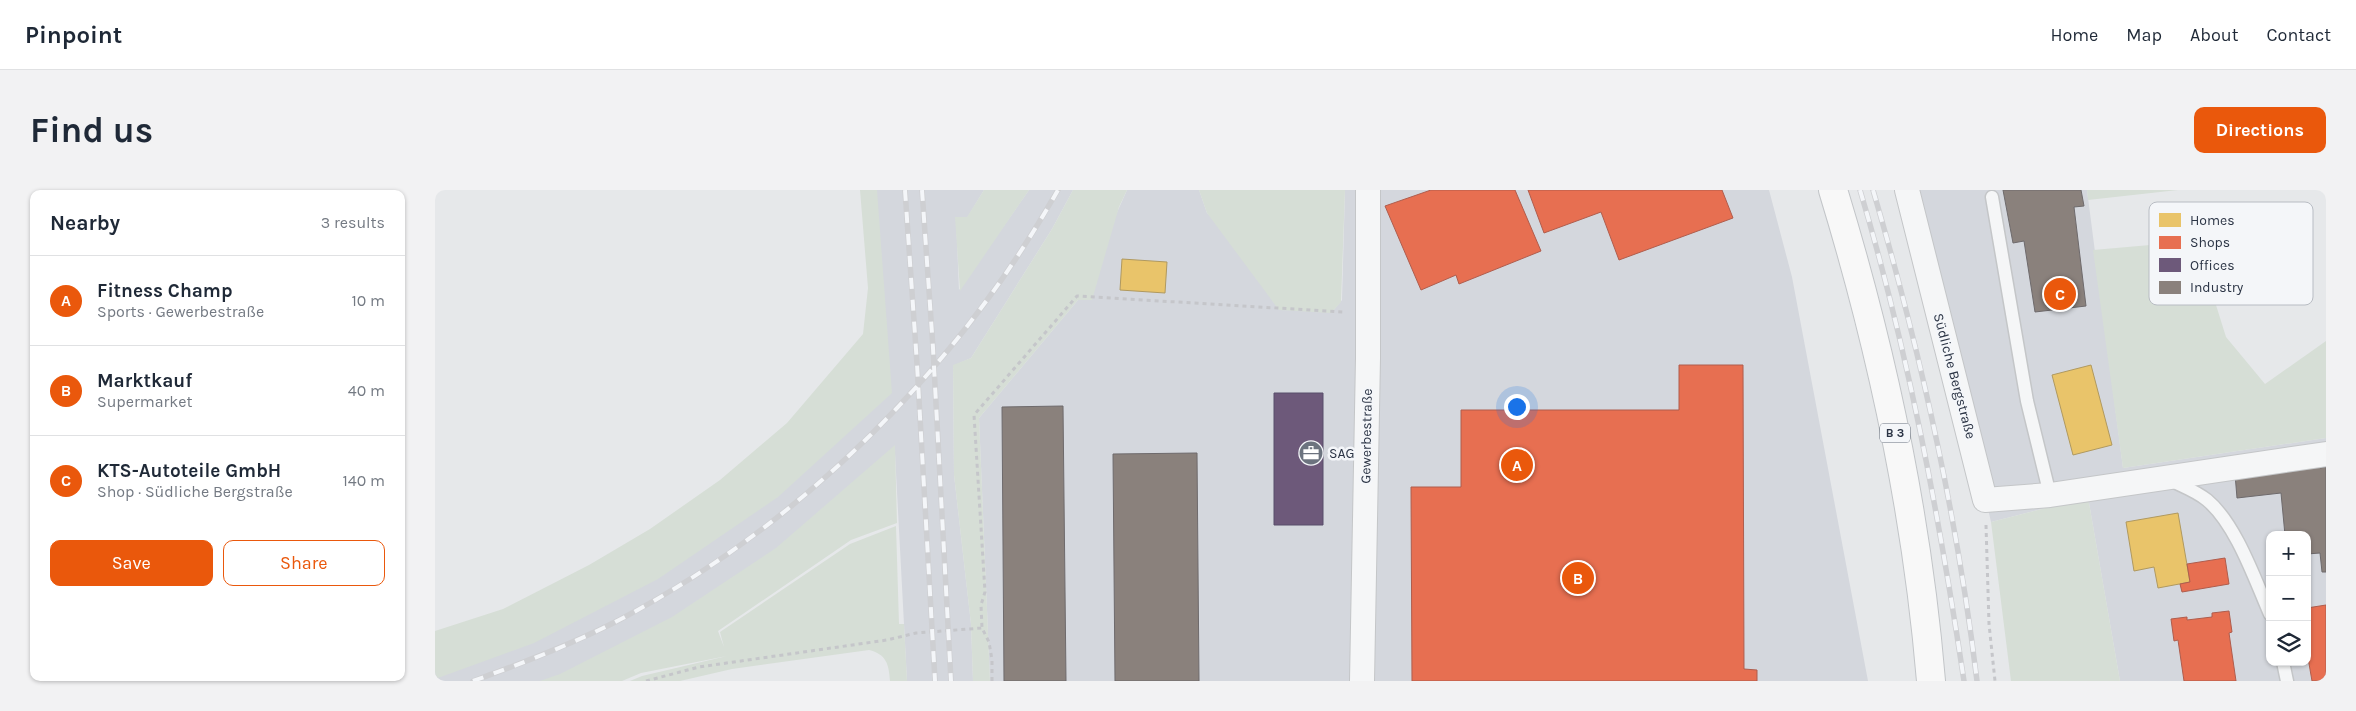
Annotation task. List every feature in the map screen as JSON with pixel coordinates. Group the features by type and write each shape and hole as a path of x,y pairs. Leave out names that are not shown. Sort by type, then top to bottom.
{"main road":[{"name":"B 3","path":"1833,190 1861,282 1885,384 1913,532 1931,681"}],"street":[{"name":"Gewerbestraße","path":"1362,681 1368,313 1368,190"},
{"name":"Südliche Bergstraße","path":"1907,190 1985,500"},
{"path":"1985,500 2050,496 2326,454"}],"lane":[{"path":"1992,196 2027,401 2050,496"},
{"path":"2165,478 2199,495 2218,510 2237,542 2266,605"},
{"path":"2284,666 2287,681"}],"path":[{"path":"2325,190 2326,197"},
{"path":"992,681 992,660 982,628 981,605 985,592 974,415 1077,296 1368,313"},
{"path":"1985,500 1989,624 1995,681"},
{"path":"647,681 699,666 887,640 916,633 982,628"}],"shaded area":[{"path":"860,190 877,190 892,393 778,497 658,579 534,643 435,679 435,631 503,609 589,565 650,529 720,480 787,423 863,334 868,288"},
{"path":"875,190 984,190 967,218 956,217 959,290 1029,190 1073,190 1052,229 971,358 953,366 954,475 971,624 973,681 907,681 895,454 784,549 669,624 556,681 435,681 435,665 532,632 889,375"},
{"path":"984,190 1029,190 960,291 955,217 967,217"},
{"path":"1073,190 1127,190 1119,207 1092,300 1078,300 979,418 990,681 973,681 971,624 954,475 953,365 971,358 1052,229"},
{"path":"1127,190 1199,190 1207,213 1331,313 1342,300 1345,190 1769,190 1792,277 1868,681 990,681 979,418 1078,300"},
{"path":"1199,190 1345,190 1341,302 1331,313 1279,310 1207,213"},
{"path":"1914,190 2087,190 2123,468 2326,438 2326,681 2120,681 2088,497 1991,522"},
{"path":"2087,190 2178,190 2088,200"},
{"path":"2149,245 2149,305 2216,305 2226,337 2265,384 2326,341 2326,438 2123,468 2093,250"},
{"path":"895,445 897,523 851,540 718,631 724,647 720,632 850,544 896,526 899,624 904,624 907,681 890,681 889,670 883,657 869,650 732,669 680,681 630,681 642,676 727,656 641,673 622,681 540,681 560,674 672,617 776,548"},
{"path":"2088,497 2120,681 2011,681 1991,522"}],"building: Homes":[{"path":"1122,259 1167,262 1165,293 1120,290"},
{"path":"2091,365 2112,445 2073,455 2052,375"},
{"path":"2178,513 2190,582 2158,588 2154,567 2134,571 2126,522"}],"building: Shops":[{"path":"1431,190 1515,190 1541,251 1459,284 1456,275 1421,290 1385,206"},
{"path":"1528,190 1722,190 1733,218 1619,260 1601,212 1544,233"},
{"path":"1679,365 1743,365 1744,669 1757,670 1757,681 1412,681 1411,487 1461,487 1461,410 1679,410"},
{"path":"2225,558 2229,584 2182,592 2180,584 2190,582 2187,564"},
{"path":"2326,605 2326,681 2312,681 2309,666 2311,666 2311,607"},
{"path":"2229,611 2232,632 2229,633 2236,681 2184,681 2178,640 2174,641 2171,619 2187,617 2187,620 2212,617 2212,613"}],"building: Offices":[{"path":"1274,393 1323,393 1323,525 1274,525"}],"building: Industry":[{"path":"2003,190 2081,190 2084,206 2074,207 2086,306 2035,312 2024,241 2013,243"},
{"path":"1063,406 1066,681 1004,681 1002,407"},
{"path":"1197,453 1199,681 1115,681 1113,454"},
{"path":"2320,464 2320,468 2326,467 2326,572 2322,572 2320,553 2311,554 2311,531 2285,531 2281,493 2237,498 2235,474"}],"railway":[{"path":"905,190 935,681"},
{"path":"922,190 933,348 951,681"},
{"path":"473,681 548,653 621,619 688,580 752,537 813,488 870,436 923,379 973,319 1018,256 1058,190"},
{"path":"1860,190 1893,311 1921,434 1944,557 1964,681"},
{"path":"1873,190 1906,311 1935,433 1959,557 1977,681"}],"place":[{"name":"KTS-Autoteile GmbH","path":"2060,294"},
{"name":"SAG","path":"1311,453"},
{"name":"Fitness Champ","path":"1517,465"},
{"name":"Marktkauf","path":"1578,578"}]}
